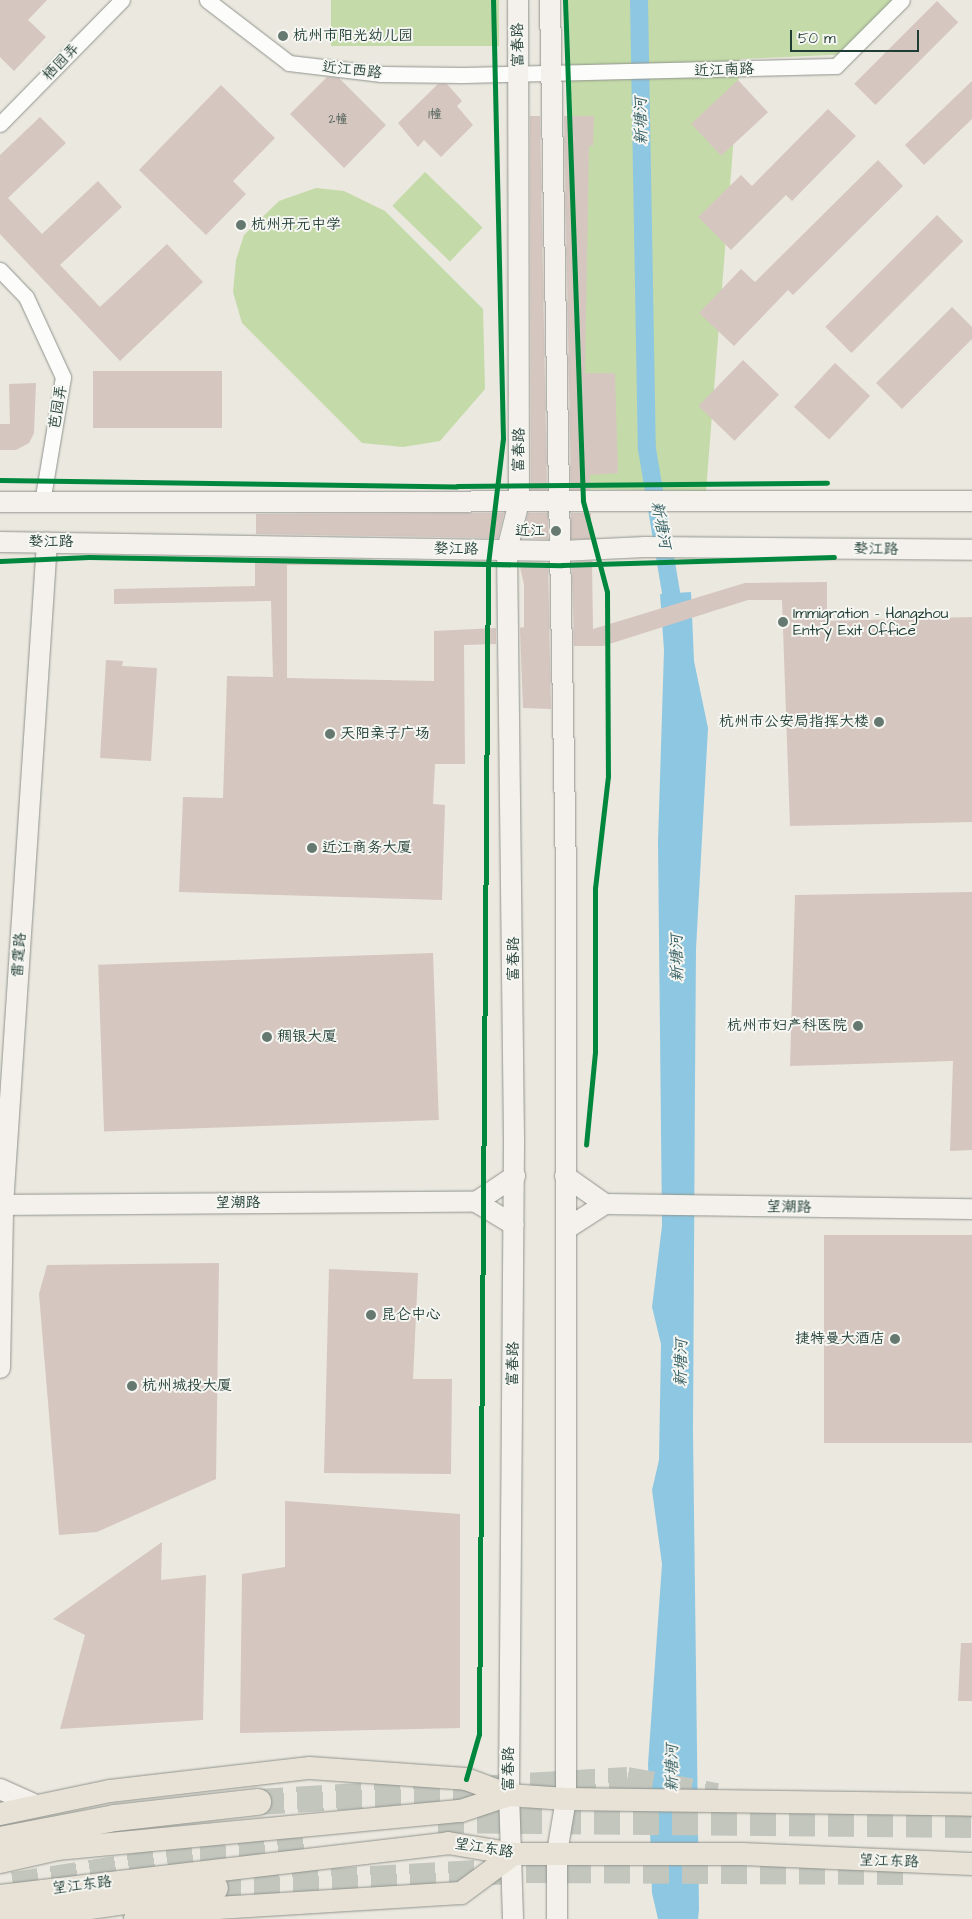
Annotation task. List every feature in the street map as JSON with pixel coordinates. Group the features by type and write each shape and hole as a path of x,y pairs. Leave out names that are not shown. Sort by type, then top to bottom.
{"highway":[{"path":"0,1840 115,1818 258,1802"},
{"path":"1,1919 215,1888"}],"main road":[{"path":"0,1814 33,1804 310,1768 466,1779 509,1795 566,1799 730,1804 972,1805"},
{"path":"0,1862 57,1849 461,1811 509,1795"},
{"name":"望江东路","path":"0,1896 448,1842 514,1854 740,1854 972,1864"},
{"path":"135,1919 217,1908 461,1893 514,1854"}],"street":[{"name":"栖园弄","path":"0,124 122,0"},
{"name":"近江西路","path":"206,0 289,63 381,74 518,71"},
{"name":"富春路","path":"513,1919 514,1854 509,1795 514,1176 507,550 519,502 518,0"},
{"path":"550,0 557,501 561,551 566,1229 566,1799 557,1853 557,1919"},
{"name":"近江南路","path":"518,71 652,71 836,66 902,0"},
{"name":"芭园弄","path":"0,270 26,297 63,376 42,502"},
{"path":"0,502 972,501"},
{"name":"婺江路","path":"0,542 561,551 644,547 972,550"},
{"name":"雷霆路","path":"0,1368 1,1205 47,542"},
{"path":"514,1176 476,1202 514,1225"},
{"path":"565,1176 614,1205"},
{"name":"望潮路","path":"1,1205 476,1202"},
{"path":"566,1229 614,1205"},
{"name":"望潮路","path":"614,1205 972,1209"},
{"path":"0,1789 33,1804"}],"green space":[{"path":"331,0 499,0 499,46 331,46"},
{"path":"568,0 908,0 853,54 740,59 706,491 574,489"},
{"path":"425,172 483,228 450,261 392,206"},
{"path":"316,188 344,191 385,211 483,309 485,389 440,441 403,447 362,443 242,323 233,292 236,260 244,235 279,201"}],"water":[{"path":"691,592 694,661 708,728 696,949 693,1432 699,1909 698,1919 658,1919 652,1893 648,1764 662,1564 652,1490 659,1460 661,1344 652,1307 662,1226 658,842 664,650 660,594"}],"building":[{"path":"0,0 47,0 28,20 46,37 14,71 0,57"},
{"path":"937,1 958,22 875,105 854,84"},
{"path":"327,77 339,78 386,125 344,168 290,114"},
{"path":"738,80 768,112 721,156 691,124"},
{"path":"972,81 972,119 924,165 905,145"},
{"path":"438,84 447,84 462,101 457,106 473,125 441,157 424,140 418,147 398,123"},
{"path":"221,85 275,138 233,181 246,194 206,235 139,170"},
{"path":"828,109 856,136 792,201 786,195 731,250 698,217 741,175 752,186"},
{"path":"530,116 540,116 547,490 531,490"},
{"path":"564,116 594,116 593,146 589,145 585,373 615,373 618,473 590,475 590,490 571,490"},
{"path":"40,117 66,143 8,198 42,234 98,181 122,207 60,265 100,307 167,244 203,282 120,361 0,234 0,155"},
{"path":"878,160 903,186 793,295 788,290 734,346 699,313 741,269 755,282"},
{"path":"937,215 963,241 851,353 825,327"},
{"path":"952,307 972,327 972,339 902,409 876,383"},
{"path":"743,360 779,395 735,441 699,406"},
{"path":"835,363 870,396 829,440 794,407"},
{"path":"93,371 222,371 222,428 93,428"},
{"path":"36,383 34,433 29,443 16,450 0,450 0,424 10,424 9,384"},
{"path":"504,513 498,538 256,534 256,514"},
{"path":"528,513 548,513 548,539 522,538"},
{"path":"571,513 591,513 591,539 571,539"},
{"path":"255,558 495,562 495,566 287,565 287,678 434,681 434,631 496,628 496,644 464,645 465,764 435,764 433,804 445,805 442,900 179,892 183,797 223,798 227,676 273,677 271,601 114,604 114,589 255,586"},
{"name":"杭州市公安局指挥大楼","path":"592,561 593,629 745,583 827,582 827,621 972,617 972,822 790,826 782,600 748,600 603,646 574,646 572,562"},
{"path":"519,562 548,563 551,709 523,708 520,628 524,627 524,585"},
{"path":"106,660 123,661 122,666 157,668 151,761 100,758"},
{"name":"杭州市妇产科医院","path":"972,892 972,1150 950,1151 953,1061 790,1066 795,895"},
{"name":"稠银大厦","path":"433,953 439,1120 104,1132 98,965"},
{"name":"捷特曼大酒店","path":"824,1235 972,1235 972,1443 824,1443"},
{"name":"杭州城投大厦","path":"219,1263 216,1479 97,1532 59,1535 39,1294 47,1265"},
{"path":"329,1269 418,1273 413,1379 452,1379 451,1474 324,1473"},
{"path":"285,1501 460,1514 460,1728 240,1733 242,1574 285,1567"},
{"path":"162,1542 161,1580 206,1575 203,1720 60,1729 85,1635 53,1619"},
{"path":"961,1643 972,1643 972,1701 958,1701"}],"waterway":[{"name":"新塘河","path":"639,0 647,449 675,617"}],"tunnel":[{"path":"258,1802 627,1780 717,1796"},
{"path":"438,1820 972,1825"},
{"path":"13,1885 200,1856 312,1850"},
{"path":"215,1888 526,1870 916,1872"}],"cycle path":[{"path":"466,1779 479,1734 488,564 503,439 493,0"},
{"path":"565,0 583,501 607,592 608,776 595,888 595,1052 586,1145"},
{"path":"0,480 457,486 827,483"},
{"path":"0,561 89,557 562,565 834,557"}],"place":[{"name":"杭州市阳光幼儿园","path":"283,36"},
{"name":"杭州开元中学","path":"241,225"},
{"name":"近江","path":"556,531"},
{"name":"Immigration - Hangzhou Entry Exit Office","path":"783,622"},
{"name":"杭州市公安局指挥大楼","path":"879,722"},
{"name":"天阳亲子广场","path":"330,734"},
{"name":"近江商务大厦","path":"312,848"},
{"name":"杭州市妇产科医院","path":"858,1026"},
{"name":"稠银大厦","path":"267,1037"},
{"name":"昆仑中心","path":"371,1315"},
{"name":"捷特曼大酒店","path":"895,1339"},
{"name":"杭州城投大厦","path":"132,1386"}]}
